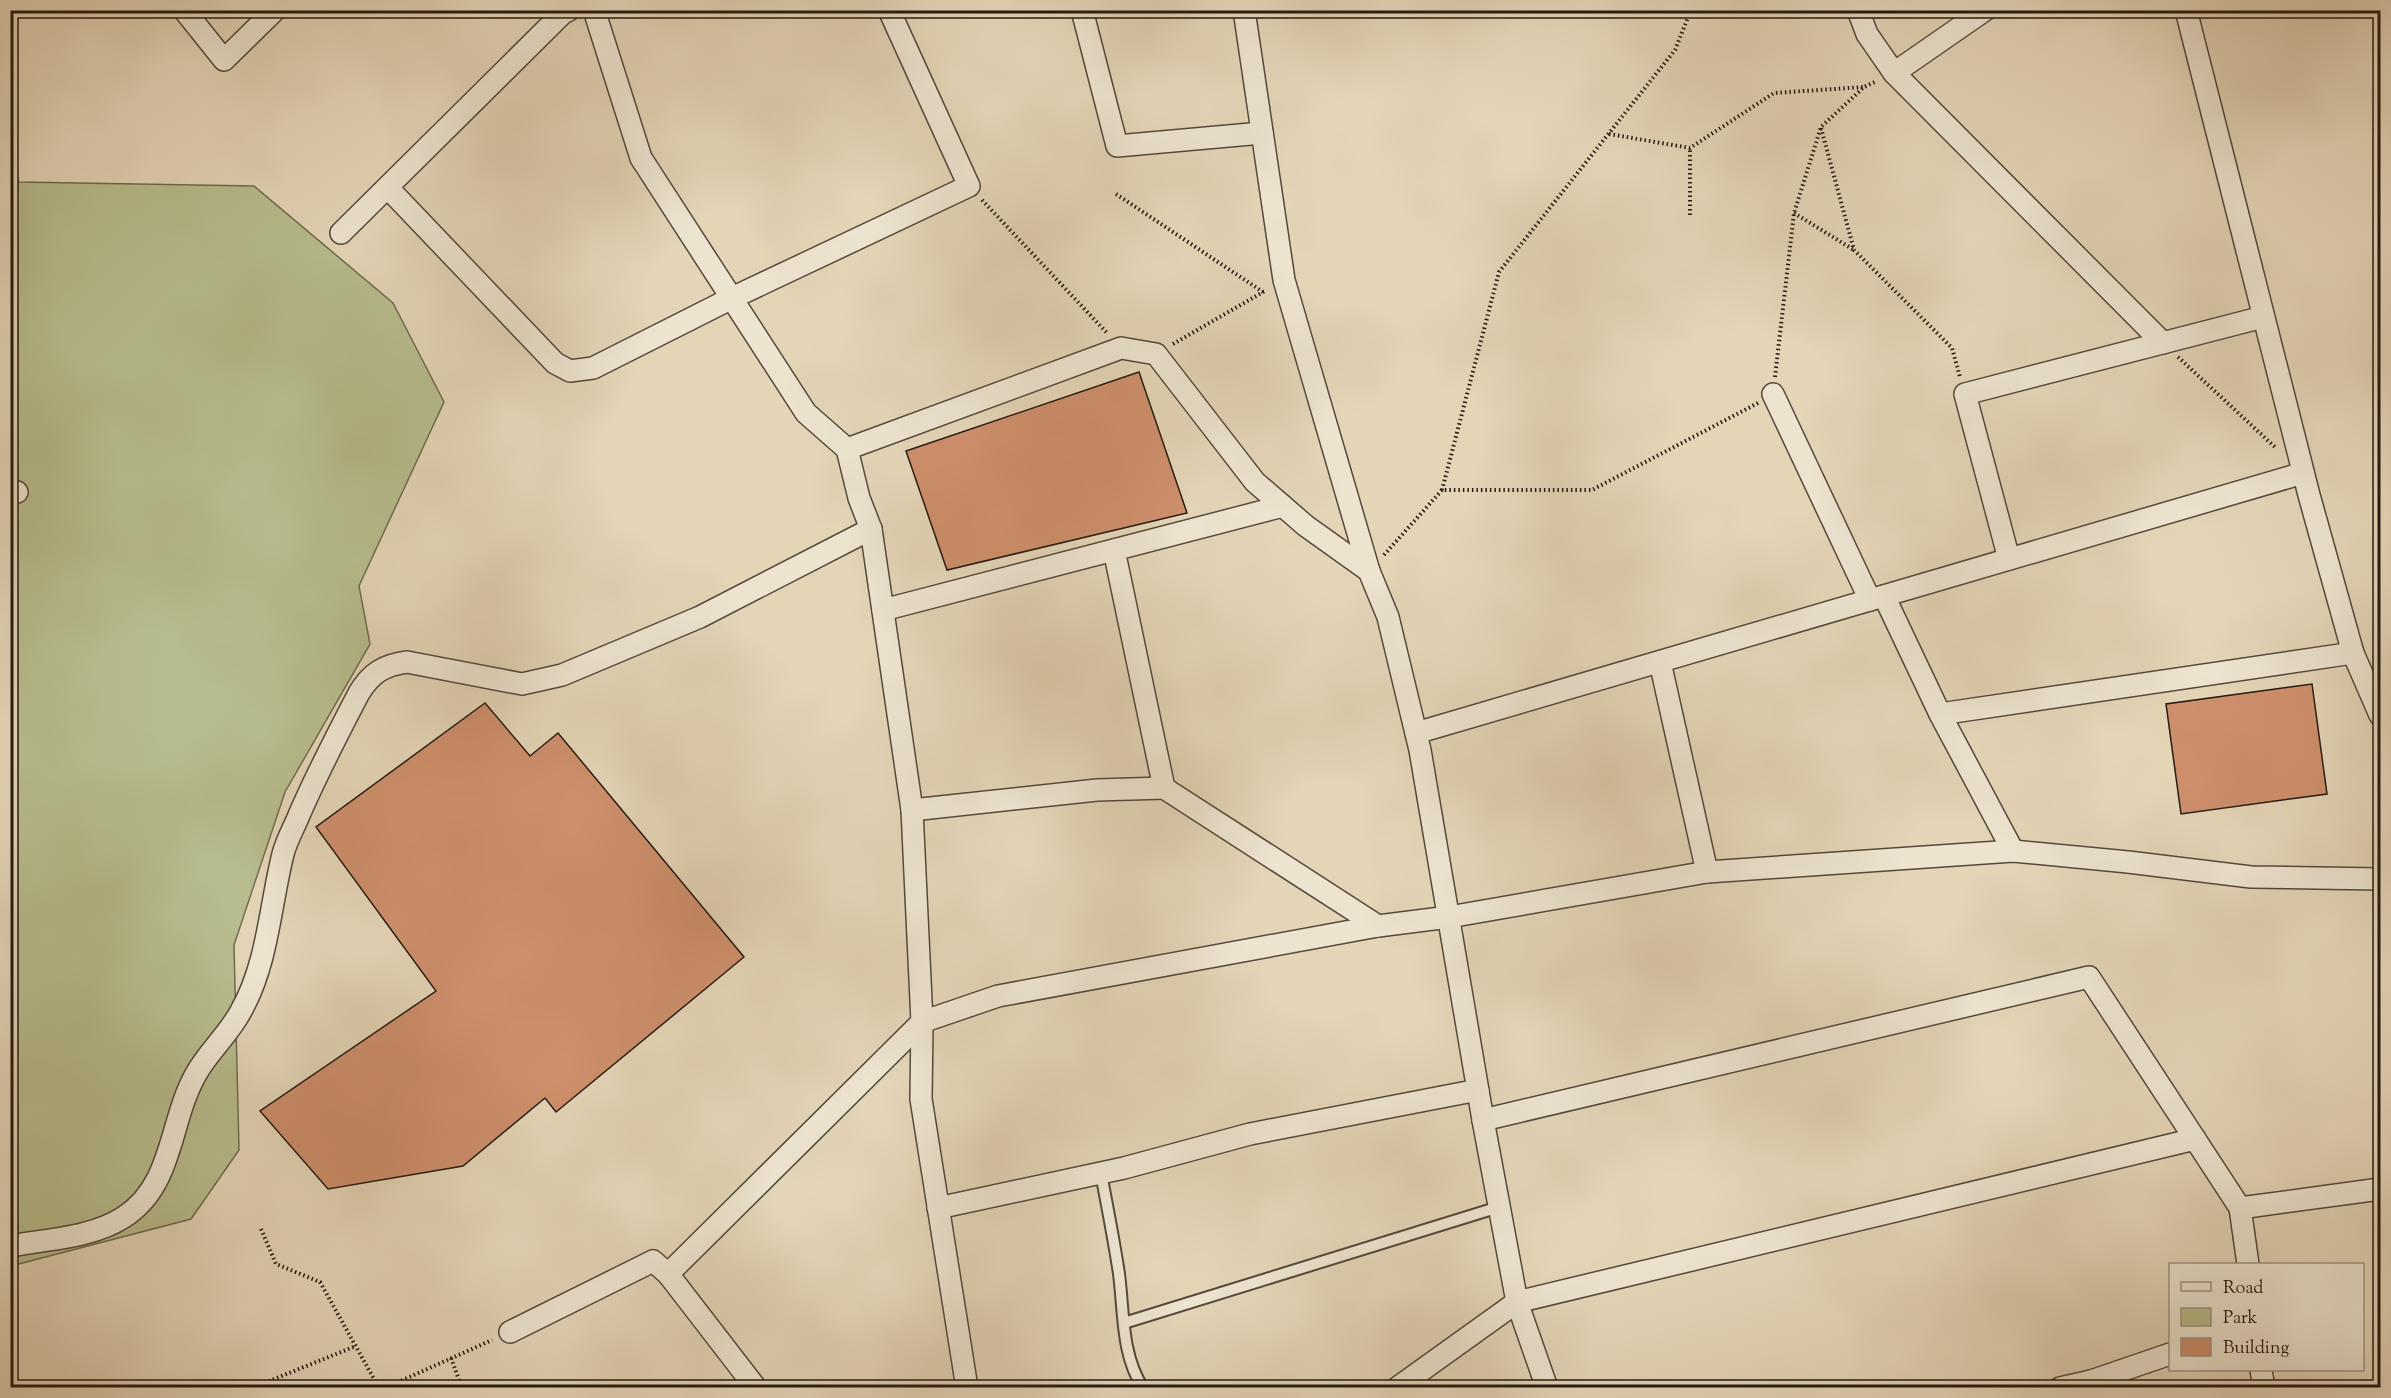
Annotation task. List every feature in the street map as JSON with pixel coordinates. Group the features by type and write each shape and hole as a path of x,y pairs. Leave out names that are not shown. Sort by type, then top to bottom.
{"street":[{"path":"184,10 224,60 275,10"},
{"path":"341,233 563,13 569,10"},
{"path":"594,10 641,158 806,413 847,450 859,498 871,530 912,810 922,1022 921,1099 967,1388"},
{"path":"388,188 555,363 570,371 593,368 732,298 969,186 889,10"},
{"path":"1082,10 1117,146 1262,133"},
{"path":"1244,10 1284,280 1369,571 1388,617 1416,733 1517,1302 1547,1388"},
{"path":"1858,10 1867,33 1894,73 2163,343"},
{"path":"1894,73 1985,10"},
{"path":"2186,10 2303,473 2353,653 2380,715"},
{"path":"2009,559 1965,394 2263,317"},
{"path":"847,450 1121,348 1156,354 1255,482 1306,526 1369,571"},
{"path":"1773,394 1877,598 2013,851"},
{"path":"1416,733 2303,473"},
{"path":"883,610 1283,506"},
{"path":"10,1246 99,1230 125,1217 148,1195 163,1171 179,1116 196,1074 242,1011 257,972 272,917 283,852 303,805 366,680 378,670 392,664 407,662 522,684 562,675 700,616 871,530"},
{"path":"1114,550 1164,788"},
{"path":"1940,714 2353,653"},
{"path":"1660,662 1707,872"},
{"path":"912,810 1097,790 1164,788 1378,926"},
{"path":"668,1274 922,1022 998,996 1378,926 1449,917 1707,872 2013,851 2251,877 2380,879"},
{"path":"1483,1120 2089,977 2240,1208 2248,1263"},
{"path":"938,1208 1101,1173 1250,1134 1478,1090"},
{"path":"1398,1388 1517,1302 2195,1139"},
{"path":"2240,1208 2380,1190"},
{"path":"510,1332 653,1261 668,1274 751,1386"},
{"path":"2060,1388 2092,1384 2169,1354"},
{"path":"2261,1371 2264,1388"}],"lane":[{"path":"1101,1173 1119,1274 1130,1360 1143,1388"},
{"path":"1124,1323 1499,1207"}],"path":[{"path":"1369,571 1442,490 1499,272 1675,50 1690,10"},
{"path":"1442,490 1592,490 1773,394 1794,213 1821,127 1864,87 1894,73"},
{"path":"1609,134 1690,148 1774,93 1864,87"},
{"path":"1821,127 1854,250"},
{"path":"1689,215 1690,148"},
{"path":"969,186 1121,348"},
{"path":"1116,194 1263,292"},
{"path":"1794,213 1854,250 1952,348 1965,394"},
{"path":"1156,354 1284,280"},
{"path":"2163,343 2277,449"},
{"path":"261,1229 276,1263 320,1282 379,1388"},
{"path":"385,1388 510,1332"},
{"path":"252,1388 356,1346"},
{"path":"451,1358 462,1388"}],"green space":[{"path":"10,159 19,182 254,186 393,303 444,402 359,586 370,644 285,792 234,945 239,1150 191,1219 11,1266"}],"building":[{"path":"1139,372 1187,513 947,570 906,451"},
{"path":"2312,684 2327,794 2181,814 2166,704"},
{"path":"485,703 530,756 558,733 744,957 556,1112 545,1098 463,1166 328,1189 260,1111 436,991 316,827"}]}
